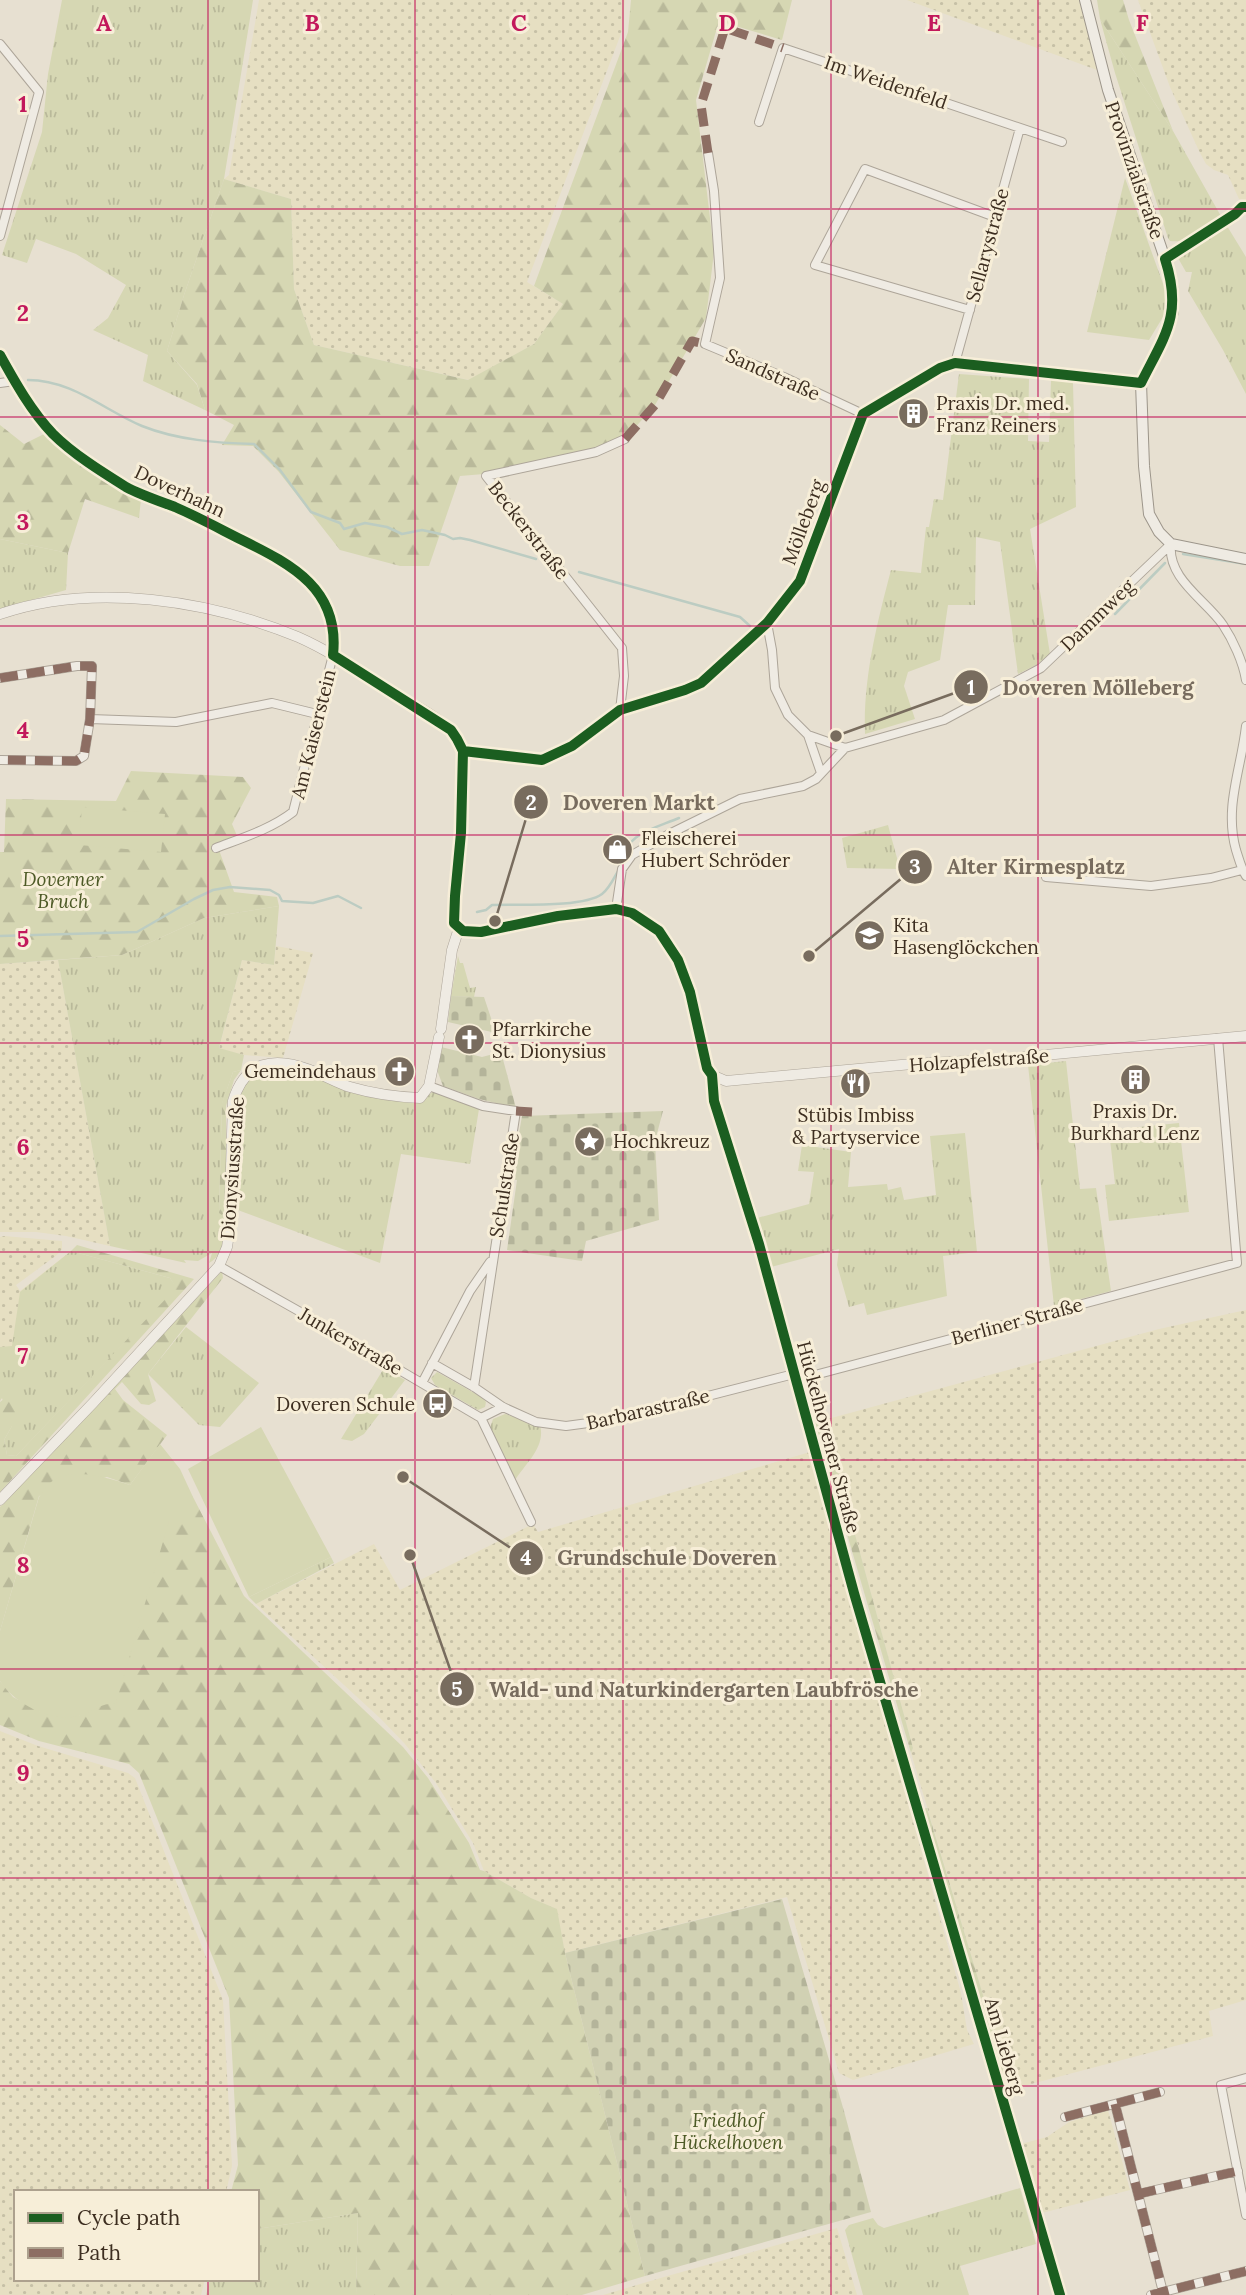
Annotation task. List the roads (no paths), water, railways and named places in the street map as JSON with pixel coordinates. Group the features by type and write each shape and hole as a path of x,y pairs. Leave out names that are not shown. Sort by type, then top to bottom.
{"main road":[{"name":"Provinzialstraße","path":"1085,0 1108,90 1173,290 1173,312 1166,333 1141,383 1143,466 1147,503 1159,533 1171,548"},
{"path":"1171,548 1246,559"}],"street":[{"path":"0,44 39,92 0,236"},
{"name":"Im Weidenfeld","path":"759,122 783,48 1062,142"},
{"name":"Sellarystraße","path":"955,363 1020,128"},
{"name":"Sandstraße","path":"708,153 714,191 720,278 705,344 863,414"},
{"path":"970,310 816,265 864,169 995,217"},
{"name":"Doverhahn","path":"0,355 14,381 54,435 92,464 129,488 191,514 272,555 303,575 320,594 330,618 334,641 333,655"},
{"path":"863,414 940,368 955,363 1141,383"},
{"path":"0,383 14,381"},
{"name":"Mölleberg","path":"463,751 542,760 572,746 620,710 701,683 767,622 800,581 863,414"},
{"name":"Beckerstraße","path":"620,710 624,677 622,648 486,476 596,452 625,439"},
{"path":"1171,548 1174,565 1185,583 1223,624 1246,680"},
{"name":"Dammweg","path":"845,748 944,720 1041,668 1171,548"},
{"path":"0,614 24,607 97,598 140,598 188,604 262,623 333,655 451,730 463,751 461,833 454,923 463,931 481,932 558,916 616,909 622,869 632,855 740,799 803,786 821,773 845,748 808,735 788,715 775,688 767,622"},
{"name":"Am Kaiserstein","path":"216,848 249,836 293,812 333,655"},
{"path":"0,678 92,666 90,719 85,756 76,761 0,760"},
{"path":"90,719 176,722 272,704 317,714"},
{"path":"1046,877 1151,886 1244,873 1233,837 1230,811 1246,726"},
{"path":"808,735 821,773"},
{"name":"Hückelhovener Straße","path":"616,909 632,913 659,931 678,960 690,992 707,1068 712,1075 714,1101 759,1244 817,1462 918,1807"},
{"path":"429,1086 458,928"},
{"name":"Holzapfelstraße","path":"712,1075 726,1081 1246,1036"},
{"name":"Berliner Straße","path":"795,1377 1237,1263 1218,1038"},
{"name":"Dionysiusstraße","path":"0,1500 93,1404 219,1266 229,1234 233,1101 239,1084 247,1073 265,1064 288,1064 308,1069 348,1087 396,1097 421,1098 429,1086"},
{"name":"Schulstraße","path":"429,1086 484,1106 516,1111 474,1387"},
{"name":"Schulstraße","path":"422,1383 470,1291 492,1259"},
{"name":"Junkerstraße","path":"219,1266 481,1418"},
{"name":"Barbarastraße","path":"432,1363 503,1407 536,1422 566,1426 618,1419 795,1377"},
{"path":"503,1407 481,1418 531,1522"},
{"name":"Am Lieberg","path":"918,1807 1059,2295"},
{"path":"1246,2078 1222,2085 1246,2215"},
{"path":"1065,2117 1160,2092"},
{"path":"1115,2104 1163,2292"},
{"path":"1138,2194 1238,2171"},
{"path":"1151,2295 1246,2271"}],"waterway":[{"path":"28,380 44,381 73,390 142,426 169,435 254,444 280,470 311,512 340,523 344,529 365,523 387,527 402,534 422,530 453,539 470,540 536,559"},
{"path":"1183,554 1246,564"},
{"path":"1115,614 1165,563"},
{"path":"579,572 740,617 750,626"},
{"path":"620,865 627,846 634,839 679,818"},
{"path":"477,912 492,905 565,903 593,898 605,892 618,871"},
{"path":"0,936 137,932 194,899 213,890 230,887 270,890 279,895 282,901 313,903 338,896 361,908"}],"place":[{"name":"Praxis Dr. med. Franz Reiners","path":"913,414"},
{"name":"Doveren Mölleberg","path":"836,736"},
{"name":"Fleischerei Hubert Schröder","path":"618,849"},
{"name":"Doveren Markt","path":"495,921"},
{"name":"Kita Hasenglöckchen","path":"870,936"},
{"name":"Alter Kirmesplatz","path":"809,956"},
{"name":"Pfarrkirche St. Dionysius","path":"469,1040"},
{"name":"Gemeindehaus","path":"399,1071"},
{"name":"Praxis Dr. Burkhard Lenz","path":"1135,1080"},
{"name":"Stübis Imbiss & Partyservice","path":"856,1084"},
{"name":"Hochkreuz","path":"590,1141"},
{"name":"Doveren Schule","path":"438,1404"},
{"name":"Grundschule Doveren","path":"403,1477"},
{"name":"Wald- und Naturkindergarten Laubfrösche","path":"410,1555"}],"park label":[{"name":"Doverner Bruch","path":"63,890"},
{"name":"Friedhof Hückelhoven","path":"728,2131"}]}
